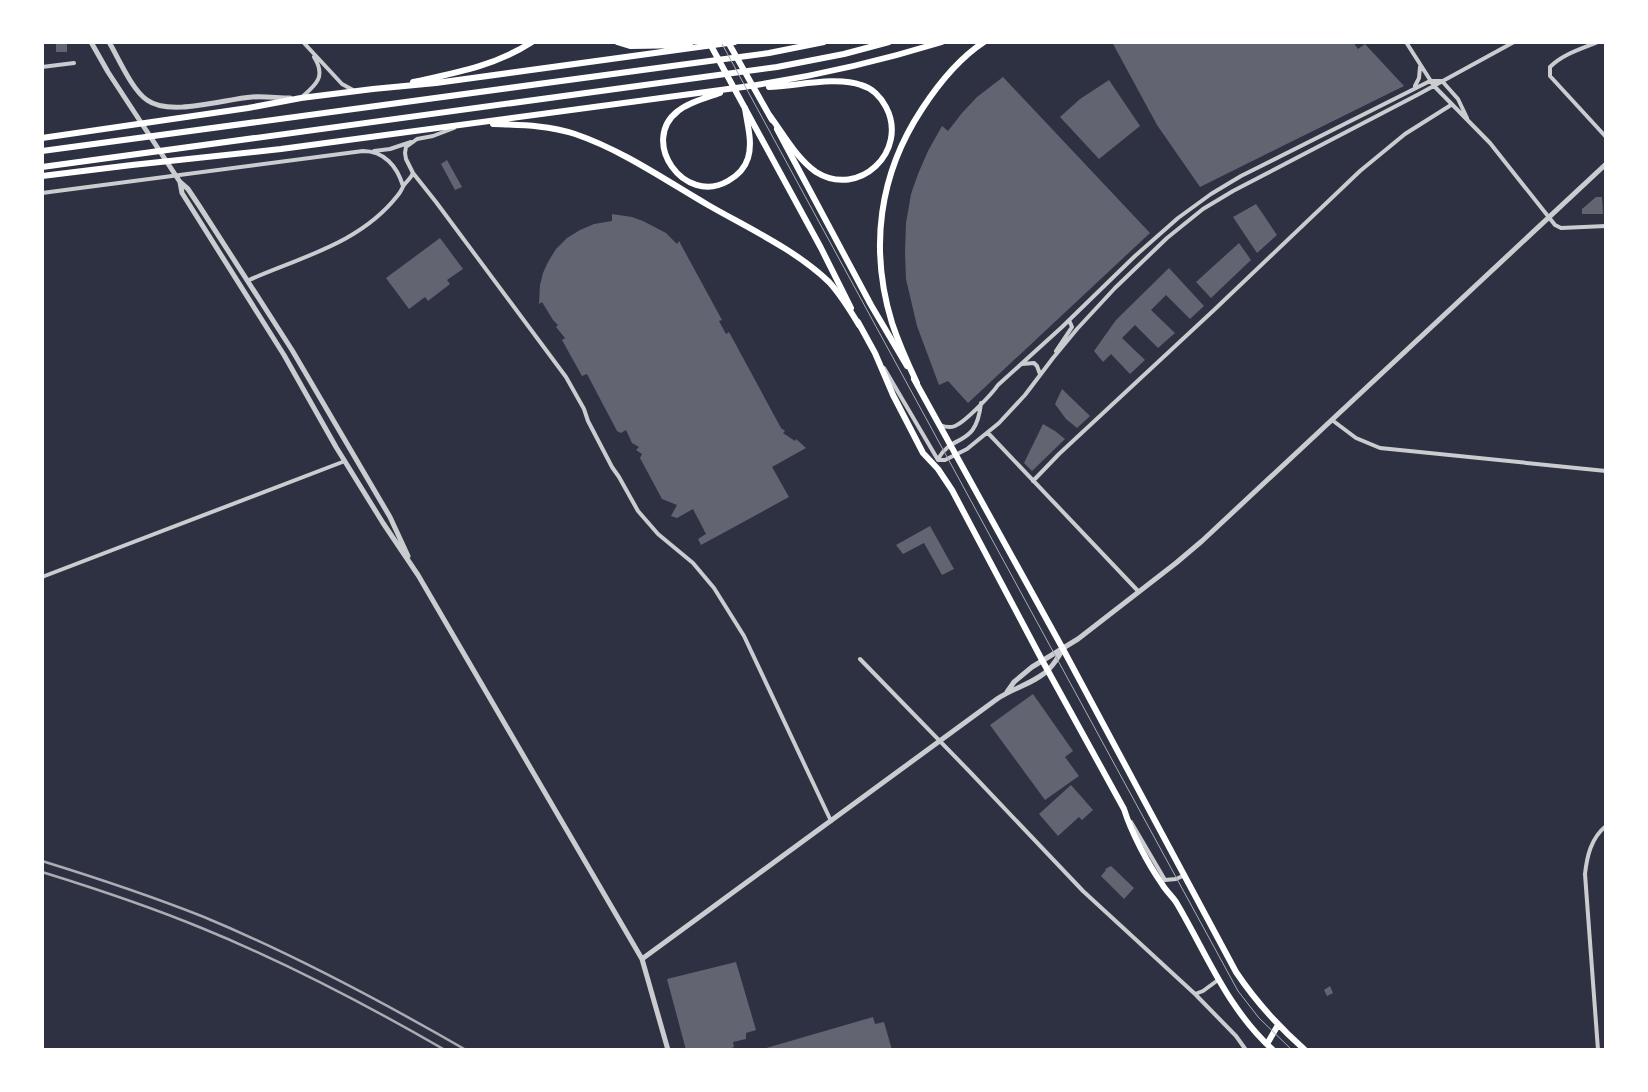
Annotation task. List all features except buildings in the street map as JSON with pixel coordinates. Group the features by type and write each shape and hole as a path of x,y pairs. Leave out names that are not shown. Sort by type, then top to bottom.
{"main road":[{"path":"383,88 477,68 507,57 532,42"},
{"path":"617,42 630,46 678,48"},
{"path":"709,42 821,248 923,452 938,469 952,490 1124,809 1129,825 1162,885 1175,901 1233,1004 1265,1046 1273,1050"},
{"path":"720,45 728,42 770,116 871,305 940,425 1063,649 1236,972 1253,997 1278,1025 1305,1050"},
{"path":"42,138 248,108 301,98 436,83 678,48 736,42"},
{"path":"42,150 768,53 824,42"},
{"path":"42,167 776,67 835,56 889,42"},
{"path":"785,84 942,42"},
{"path":"917,384 895,332 884,292 880,245 883,203 894,162 914,121 943,80 968,54 984,42"},
{"path":"42,176 132,164 281,149 460,125 704,96 743,88 785,84 840,82 861,84 870,89 884,103 890,119 891,139 887,153 878,165 862,176 852,179 834,179 818,173 809,167 770,116"},
{"path":"704,96 677,111 670,119 664,137 666,155 676,174 700,186 726,182 735,176 746,163 750,144 745,108"},
{"path":"478,123 557,129 600,144 796,255 814,269 837,292 860,325"},
{"path":"1265,1046 1278,1025"}],"street":[{"path":"91,42 127,103 249,280 390,517 418,575"},
{"path":"109,42 137,91 148,101 167,108 252,97 301,98 317,83 320,74 318,63 303,42"},
{"path":"1406,42 1434,86 1490,143 1555,225 1561,228 1606,226"},
{"path":"938,460 943,461 956,455 988,433 1012,409 1052,358 1115,288 1167,238 1203,210 1233,191 1514,42"},
{"path":"1598,42 1556,61 1550,67 1550,76 1606,137"},
{"path":"310,51 342,84 355,91"},
{"path":"42,67 74,63"},
{"path":"1414,87 1419,78 1420,65"},
{"path":"940,425 945,427 955,426 993,393 998,385 1178,218 1211,194 1241,176 1430,80 1442,81 1458,99 1467,118"},
{"path":"1033,481 1360,171 1405,134 1451,105"},
{"path":"42,193 390,149 433,136 460,125"},
{"path":"412,142 406,147 405,153 413,173 566,376 612,467 638,511 658,534 701,571 728,611 749,646 831,822"},
{"path":"372,151 384,156 394,166 403,186"},
{"path":"1007,692 1014,682 1042,660 1078,639 1202,542 1606,164"},
{"path":"241,285 344,240 379,215 400,194 403,186 413,173"},
{"path":"180,182 182,194 284,354 345,462 418,575 642,959 668,1050"},
{"path":"1052,358 1072,328 1069,320"},
{"path":"875,353 897,387 938,460"},
{"path":"1020,365 1034,363 1040,374"},
{"path":"938,469 938,460 941,454 974,430 980,417 981,403"},
{"path":"1332,420 1356,438 1380,448 1606,471"},
{"path":"988,433 1138,592"},
{"path":"42,577 354,458"},
{"path":"642,959 1007,692 1048,671 1063,649"},
{"path":"860,659 970,771 1083,891 1195,994 1236,1036 1246,1050"},
{"path":"1124,809 1165,880 1173,880 1185,875"},
{"path":"1598,1050 1585,874 1588,853 1595,838 1606,826"},
{"path":"1195,994 1203,991 1218,980"}],"tram line":[{"path":"721,42 1238,991 1259,1018 1292,1050"}],"railway":[{"path":"42,861 164,902 238,932 337,979 466,1050"},
{"path":"42,872 144,906 235,942 326,985 445,1050"}]}
